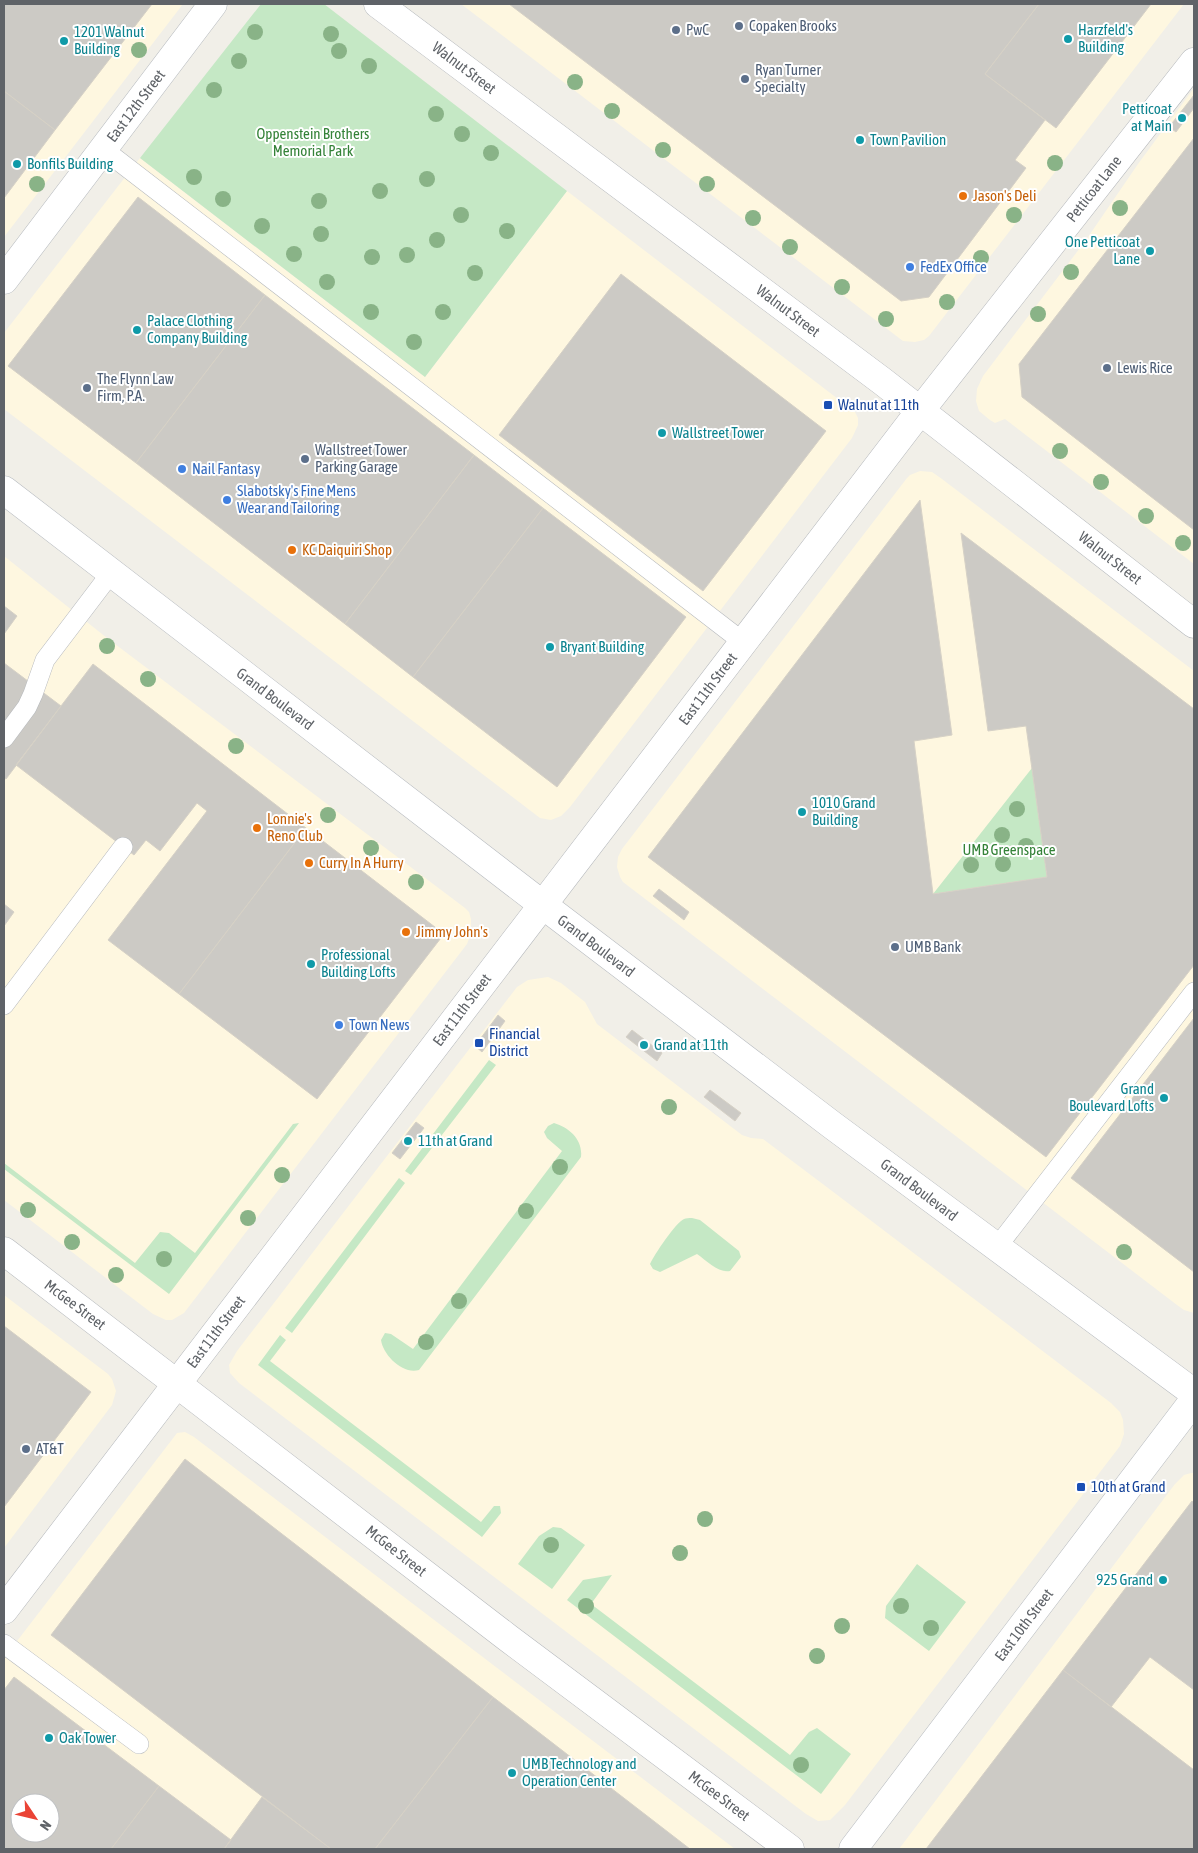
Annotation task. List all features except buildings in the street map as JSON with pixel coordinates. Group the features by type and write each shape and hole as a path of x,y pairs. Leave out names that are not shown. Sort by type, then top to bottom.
{"street":[{"name":"East 12th Street","path":"4,280 213,4"},
{"name":"Walnut Street","path":"378,4 920,411 1194,624"},
{"name":"Petticoat Lane","path":"920,411 1194,62"},
{"name":"East 11th Street","path":"4,1610 920,411"},
{"name":"Grand Boulevard","path":"4,490 832,1125 1194,1393"},
{"name":"McGee Street","path":"4,1251 508,1638 790,1849"},
{"name":"East 10th Street","path":"853,1849 1194,1400"}],"lane":[{"path":"103,149 743,642"},
{"path":"4,738 27,707 45,660 111,573"},
{"path":"4,1005 123,847"},
{"path":"996,1247 1194,992"},
{"path":"4,1644 139,1744"}],"shaded area":[{"path":"4,4 183,4 4,237"},
{"name":"Town Pavilion","path":"461,4 1184,4 929,336 924,340 915,342 903,341"},
{"name":"One Petticoat Lane","path":"1194,88 1194,564 1005,419 995,423 990,420 979,411 976,401 977,389 983,376 1086,240 1138,164"},
{"path":"140,158 425,377 567,191 855,412 858,418 858,425 852,438 570,807 561,816 551,820 540,818 4,409 4,333"},
{"name":"1010 Grand Building","path":"920,471 932,472 942,479 1194,671 1194,1313 1184,1310 1177,1305 623,882 620,877 617,867 618,857 622,849 907,478"},
{"path":"4,556 107,638 465,908 469,912 471,919 471,933 467,944 184,1313 172,1320 166,1320 153,1314 4,1200"},
{"path":"548,977 561,983 585,1002 597,1024 742,1135 763,1139 1111,1403 1120,1412 1123,1420 1124,1434 1120,1446 845,1805 830,1820 818,1821 806,1814 239,1383 230,1373 229,1365 237,1351 517,987 528,980"},
{"path":"4,1295 108,1374 116,1391 112,1405 4,1548"},
{"path":"185,1432 735,1849 4,1849 4,1658 177,1433"},
{"path":"1194,1473 1194,1849 899,1849 1175,1484 1184,1475"}],"green space":[{"name":"Oppenstein Brothers Memorial Park","path":"261,4 324,4 567,191 425,377 140,158"},
{"name":"UMB Greenspace","path":"1032,768 1047,877 933,894"},
{"path":"489,1060 496,1065 411,1175 405,1171"},
{"path":"299,1123 169,1294 4,1169 4,1163 135,1263 160,1232 169,1233 195,1253 293,1124"},
{"path":"554,1123 570,1131 578,1140 581,1157 419,1370 413,1371 400,1367 383,1346 381,1340 385,1333 391,1334 413,1349 562,1151 547,1138 544,1132 548,1126"},
{"path":"399,1178 405,1183 292,1333 285,1328"},
{"path":"692,1218 700,1220 739,1251 741,1257 730,1271 717,1268 697,1254 660,1272 653,1269 650,1264 671,1232 680,1221"},
{"path":"280,1335 286,1340 270,1361 481,1522 494,1506 500,1506 501,1513 482,1537 258,1365"},
{"path":"553,1527 561,1528 585,1545 552,1589 518,1564 539,1536"},
{"path":"917,1564 966,1602 929,1651 885,1618 886,1606"},
{"path":"612,1575 591,1604 790,1755 809,1732 817,1728 851,1754 821,1794 567,1600 583,1580"}],"place":[{"name":"Copaken Brooks","path":"739,26"},
{"name":"PwC","path":"676,30"},
{"name":"Harzfeld's Building","path":"1068,39"},
{"name":"1201 Walnut Building","path":"64,41"},
{"name":"Ryan Turner Specialty","path":"745,79"},
{"name":"Petticoat at Main","path":"1182,118"},
{"name":"Town Pavilion","path":"860,140"},
{"name":"Bonfils Building","path":"17,164"},
{"name":"Jason's Deli","path":"963,196"},
{"name":"One Petticoat Lane","path":"1150,251"},
{"name":"FedEx Office","path":"910,267"},
{"name":"Palace Clothing Company Building","path":"137,330"},
{"name":"Lewis Rice","path":"1107,368"},
{"name":"The Flynn Law Firm, P.A.","path":"87,388"},
{"name":"Walnut at 11th","path":"828,405"},
{"name":"Wallstreet Tower","path":"662,433"},
{"name":"Wallstreet Tower Parking Garage","path":"305,459"},
{"name":"Nail Fantasy","path":"182,469"},
{"name":"Slabotsky's Fine Mens Wear and Tailoring","path":"227,500"},
{"name":"KC Daiquiri Shop","path":"292,550"},
{"name":"Bryant Building","path":"550,647"},
{"name":"1010 Grand Building","path":"802,812"},
{"name":"Lonnie's Reno Club","path":"257,828"},
{"name":"Curry In A Hurry","path":"309,863"},
{"name":"Jimmy John's","path":"406,932"},
{"name":"UMB Bank","path":"895,947"},
{"name":"Professional Building Lofts","path":"311,964"},
{"name":"Town News","path":"339,1025"},
{"name":"Financial District","path":"479,1043"},
{"name":"Grand at 11th","path":"644,1045"},
{"name":"Grand Boulevard Lofts","path":"1164,1098"},
{"name":"11th at Grand","path":"408,1141"},
{"name":"AT&T","path":"26,1449"},
{"name":"10th at Grand","path":"1081,1487"},
{"name":"925 Grand","path":"1163,1580"},
{"name":"Oak Tower","path":"49,1738"},
{"name":"UMB Technology and Operation Center","path":"512,1773"}]}
